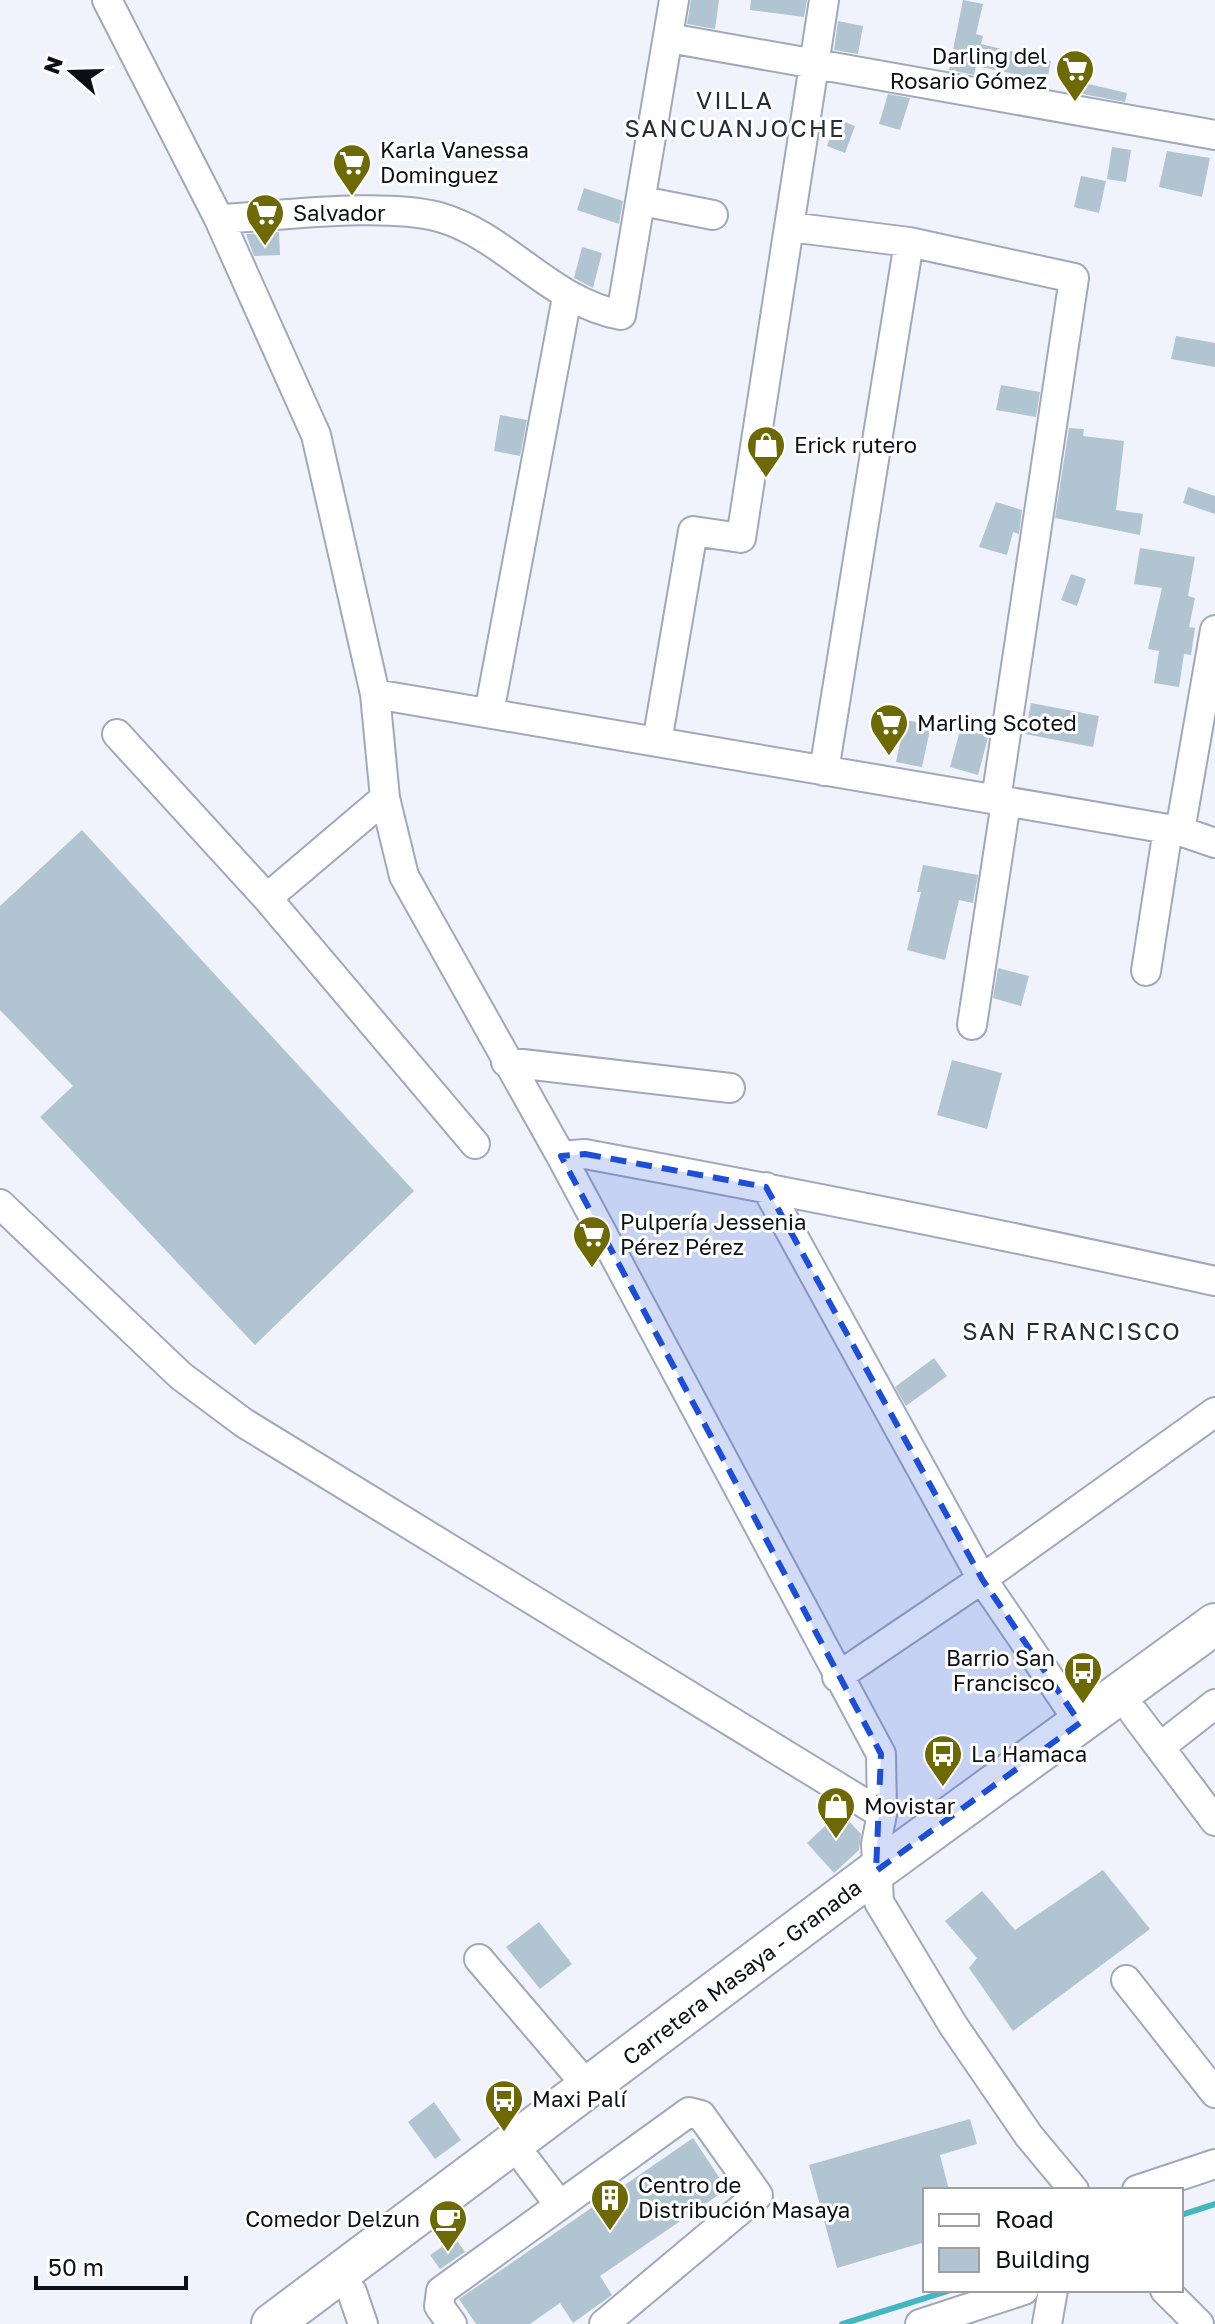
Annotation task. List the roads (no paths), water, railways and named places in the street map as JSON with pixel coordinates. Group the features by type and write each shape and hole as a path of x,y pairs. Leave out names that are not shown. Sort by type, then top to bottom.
{"highway":[{"name":"Carretera Masaya - Granada","path":"310,2324 358,2308 527,2162 1080,1723 1215,1624"},
{"name":"Carretera Masaya - Granada","path":"272,2324 589,2088 878,1886 1134,1713 1215,1651"}],"street":[{"path":"107,0 219,219 316,435 375,694 385,798 404,876 561,1156 837,1677 881,1754 882,1814 876,1844 878,1886 961,2037 1029,2136 1072,2188"},
{"path":"219,219 396,211 440,218 491,243 567,297 621,315 674,0"},
{"path":"657,742 693,531 741,538 824,0"},
{"path":"669,38 1215,135"},
{"path":"642,201 713,215"},
{"path":"790,227 909,242 1074,278 972,1025"},
{"path":"824,771 909,242"},
{"path":"489,713 567,297"},
{"path":"1146,971 1215,630"},
{"path":"375,694 1174,830 1215,843"},
{"path":"117,734 267,898 475,1144"},
{"path":"267,898 385,798"},
{"path":"506,1062 730,1088"},
{"path":"561,1156 585,1154 766,1187 970,1227 1215,1281"},
{"path":"766,1187 982,1579 1080,1723"},
{"path":"0,1204 181,1376 244,1423 882,1814"},
{"path":"837,1677 982,1579 1215,1412"},
{"path":"1160,1747 1215,1704"},
{"path":"1134,1713 1215,1821"},
{"path":"479,1959 589,2088"},
{"path":"1126,1980 1215,2093"},
{"path":"452,2324 439,2306 441,2291 558,2203 689,2112 701,2115 757,2190 756,2199 604,2324"},
{"path":"527,2162 558,2203"},
{"path":"1143,2188 1215,2164"},
{"path":"920,2324 1018,2292"},
{"path":"1047,2324 1053,2292"},
{"path":"1167,2292 1199,2324"}],"waterway":[{"path":"1183,2214 1215,2204"},
{"path":"842,2324 945,2292"}],"place":[{"name":"Darling del Rosario Gómez","path":"1075,103"},
{"name":"Karla Vanessa Dominguez","path":"352,197"},
{"name":"Salvador","path":"265,247"},
{"name":"Erick rutero","path":"766,479"},
{"name":"Marling Scoted","path":"889,757"},
{"name":"Pulpería Jessenia Pérez Pérez","path":"592,1269"},
{"name":"Barrio San Francisco","path":"1083,1705"},
{"name":"La Hamaca","path":"943,1788"},
{"name":"Movistar","path":"836,1840"},
{"name":"Maxi Palí","path":"504,2133"},
{"name":"Centro de Distribución Masaya","path":"610,2232"},
{"name":"Comedor Delzun","path":"448,2253"}],"district":[{"name":"VILLA SANCUANJOCHE","path":"735,115"},
{"name":"SAN FRANCISCO","path":"1072,1332"}]}
